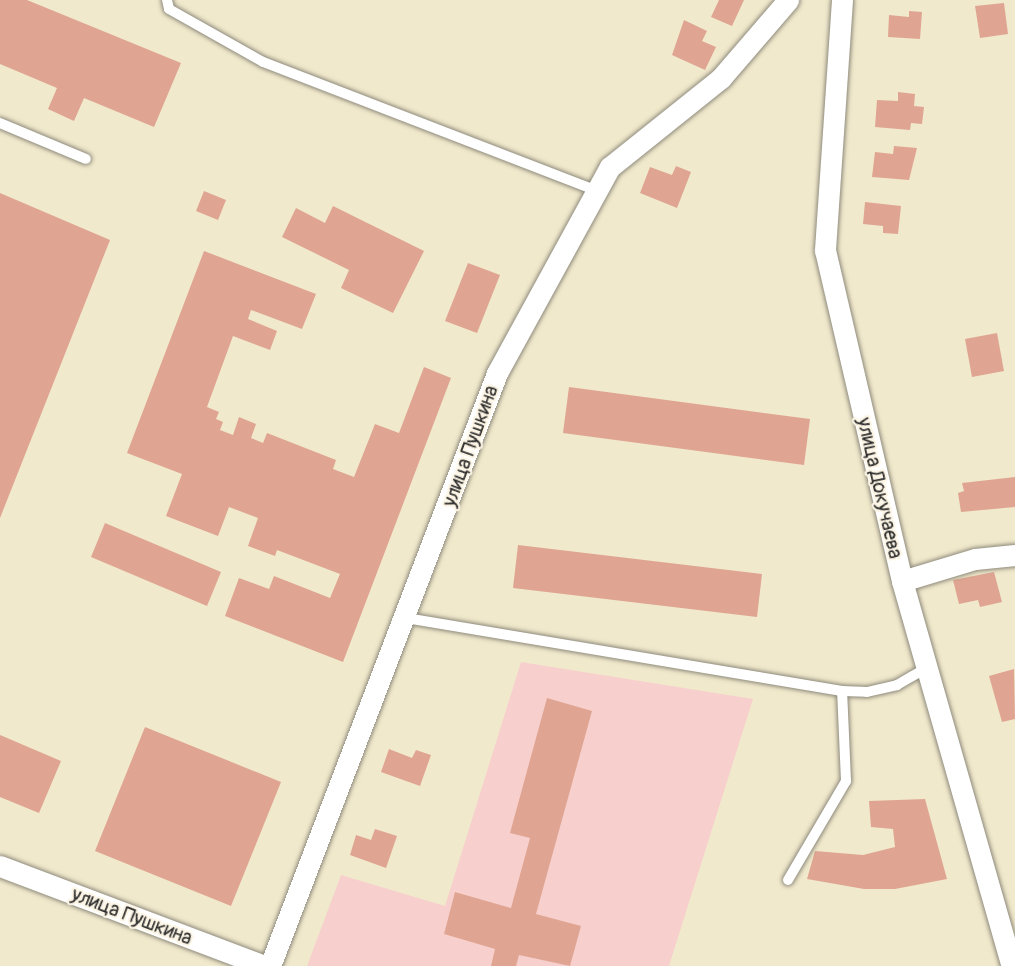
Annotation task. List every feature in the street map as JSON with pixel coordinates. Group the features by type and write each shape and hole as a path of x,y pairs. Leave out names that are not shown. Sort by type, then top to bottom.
{"street":[{"name":"улица Пушкина","path":"270,966 406,618 497,372 610,167 721,78 788,0"},
{"name":"улица Докучаева","path":"847,0 825,250 902,581 1012,966"},
{"path":"902,581 975,559 1015,555"},
{"name":"улица Пушкина","path":"0,866 265,966"}],"lane":[{"path":"167,0 169,9 263,62 597,191"},
{"path":"0,123 86,159"},
{"path":"406,618 842,691 867,692 897,685 926,668"},
{"path":"788,880 846,781 842,691"}],"shaded area":[{"path":"521,662 753,699 669,966 307,966 341,875 445,906"}],"building":[{"path":"0,0 27,0 181,63 154,127 84,98 74,121 48,109 57,88 0,64"},
{"path":"719,0 744,0 732,26 711,17"},
{"path":"1004,3 1008,34 980,38 975,6"},
{"path":"909,11 922,12 920,39 888,37 889,15 909,17"},
{"path":"684,20 707,31 702,41 716,47 705,70 672,55"},
{"path":"898,92 915,94 914,106 924,107 922,124 911,123 910,130 875,127 877,100 898,101"},
{"path":"894,146 917,148 909,180 872,177 875,152 893,154"},
{"path":"676,166 691,172 677,208 640,193 650,167 672,175"},
{"path":"204,191 226,200 218,220 196,211"},
{"path":"0,193 110,240 0,518"},
{"path":"865,202 901,206 898,234 883,233 883,226 863,224"},
{"path":"333,206 424,251 393,313 341,288 349,270 282,237 296,208 325,223"},
{"path":"204,251 316,294 302,329 251,310 248,319 277,331 270,350 233,336 207,407 219,412 216,419 223,422 220,430 233,435 239,417 256,424 251,438 263,443 267,433 336,460 333,469 354,477 375,424 399,433 424,367 451,378 343,662 225,616 239,578 269,589 274,576 330,598 340,574 277,550 275,556 248,546 258,518 229,507 218,536 166,516 182,474 127,453"},
{"path":"468,263 500,275 477,333 445,321"},
{"path":"997,333 1004,371 972,377 965,339"},
{"path":"569,387 810,419 804,465 563,433"},
{"path":"1015,477 1015,507 961,512 958,493 964,491 962,483"},
{"path":"105,523 221,572 207,606 91,557"},
{"path":"518,545 762,574 757,617 513,588"},
{"path":"994,572 1002,602 980,607 978,600 959,604 953,580"},
{"path":"1014,669 1015,719 1002,722 989,676"},
{"path":"547,698 592,711 536,914 581,926 570,966 519,955 516,966 491,966 495,949 444,934 455,892 511,908 530,838 510,833"},
{"path":"145,727 281,782 231,906 95,851"},
{"path":"0,735 61,761 39,813 0,797"},
{"path":"389,749 412,758 416,750 431,755 420,786 381,772"},
{"path":"925,799 947,879 895,889 864,889 807,879 815,851 863,855 895,847 893,829 871,827 869,801"},
{"path":"375,829 397,836 386,868 350,855 356,835 371,840"}]}
